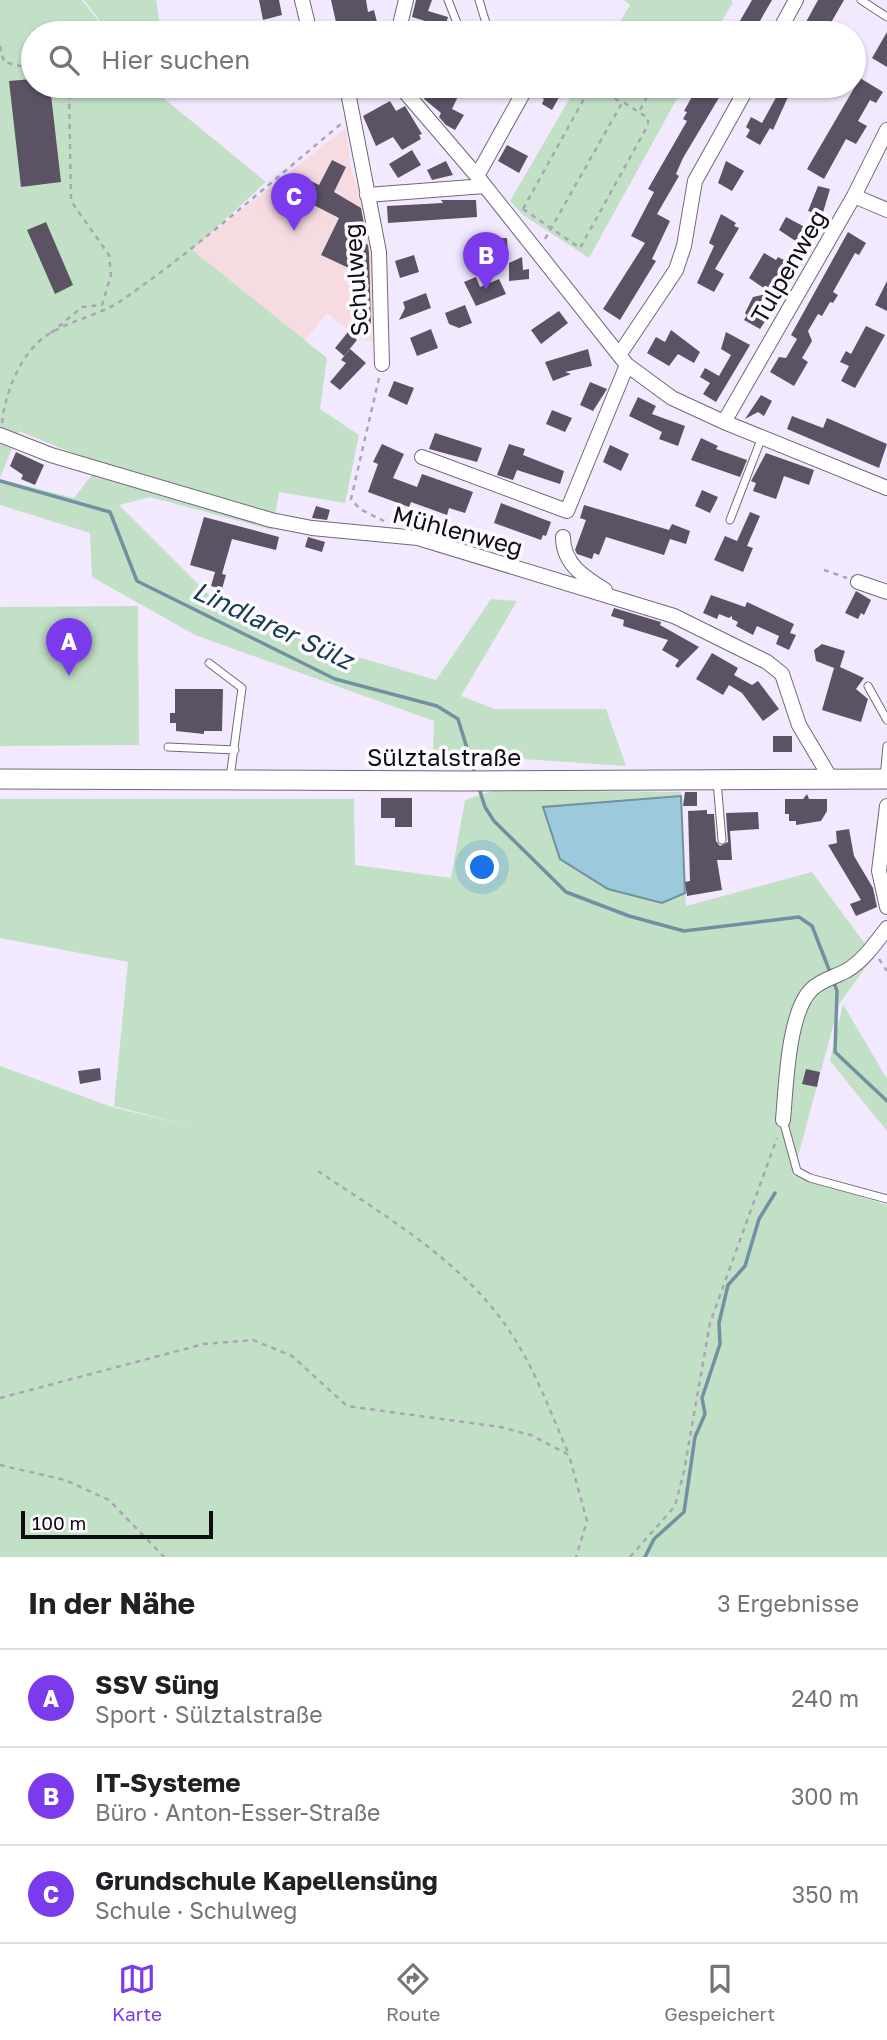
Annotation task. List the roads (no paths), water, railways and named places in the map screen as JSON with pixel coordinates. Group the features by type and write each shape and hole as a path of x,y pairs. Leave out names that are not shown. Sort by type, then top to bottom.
{"main road":[{"name":"Sülztalstraße","path":"0,779 886,779"}],"street":[{"path":"302,0 307,21"},
{"path":"401,21 406,0"},
{"path":"785,21 796,0"},
{"name":"Schulweg","path":"349,98 379,252 382,364"},
{"path":"410,98 538,251 623,360 672,398 887,488"},
{"path":"481,181 521,98"},
{"path":"422,457 567,511 623,360 676,270 684,246 695,181 741,98"},
{"name":"Tulpenweg","path":"724,422 854,196 887,130"},
{"name":"Schulweg","path":"367,195 481,181"},
{"path":"854,196 887,210"},
{"name":"Mühlenweg","path":"0,432 51,455 271,520 312,528 418,538 674,616 767,662 782,674 799,725 831,779"},
{"path":"563,537 565,551 573,566 614,598"},
{"path":"858,582 887,592"},
{"path":"887,806 879,871 887,907"},
{"path":"783,1120 791,1048 802,1001 813,988 847,970 864,956 887,928"}],"lane":[{"path":"448,0 456,21"},
{"path":"479,0 485,21"},
{"path":"861,0 887,17"},
{"path":"730,520 762,437"},
{"path":"209,663 242,688 230,778"},
{"path":"868,686 887,720"},
{"path":"886,779 887,746"},
{"path":"168,747 235,750"},
{"path":"717,780 722,840"},
{"path":"783,1120 797,1171 810,1178 887,1199"}],"water":[{"path":"681,796 685,893 662,903 608,889 560,859 543,807"}],"waterway":[{"name":"Lindlarer Sülz","path":"0,481 110,512 137,581 335,679 437,706 458,719 475,774"},
{"name":"Lindlarer Sülz","path":"479,788 485,807 494,821 566,892 629,916 684,931 799,917 812,926 830,972"},
{"name":"Lindlarer Sülz","path":"833,980 837,991 835,1052 887,1101"},
{"path":"645,1557 654,1539 684,1512 695,1437 705,1414 702,1398 720,1344 719,1323 728,1285 745,1266 759,1219 775,1193"}],"place":[{"name":"Grundschule Kapellensüng","path":"294,231"},
{"name":"IT-Systeme","path":"486,290"},
{"name":"SSV Süng","path":"69,676"}]}
